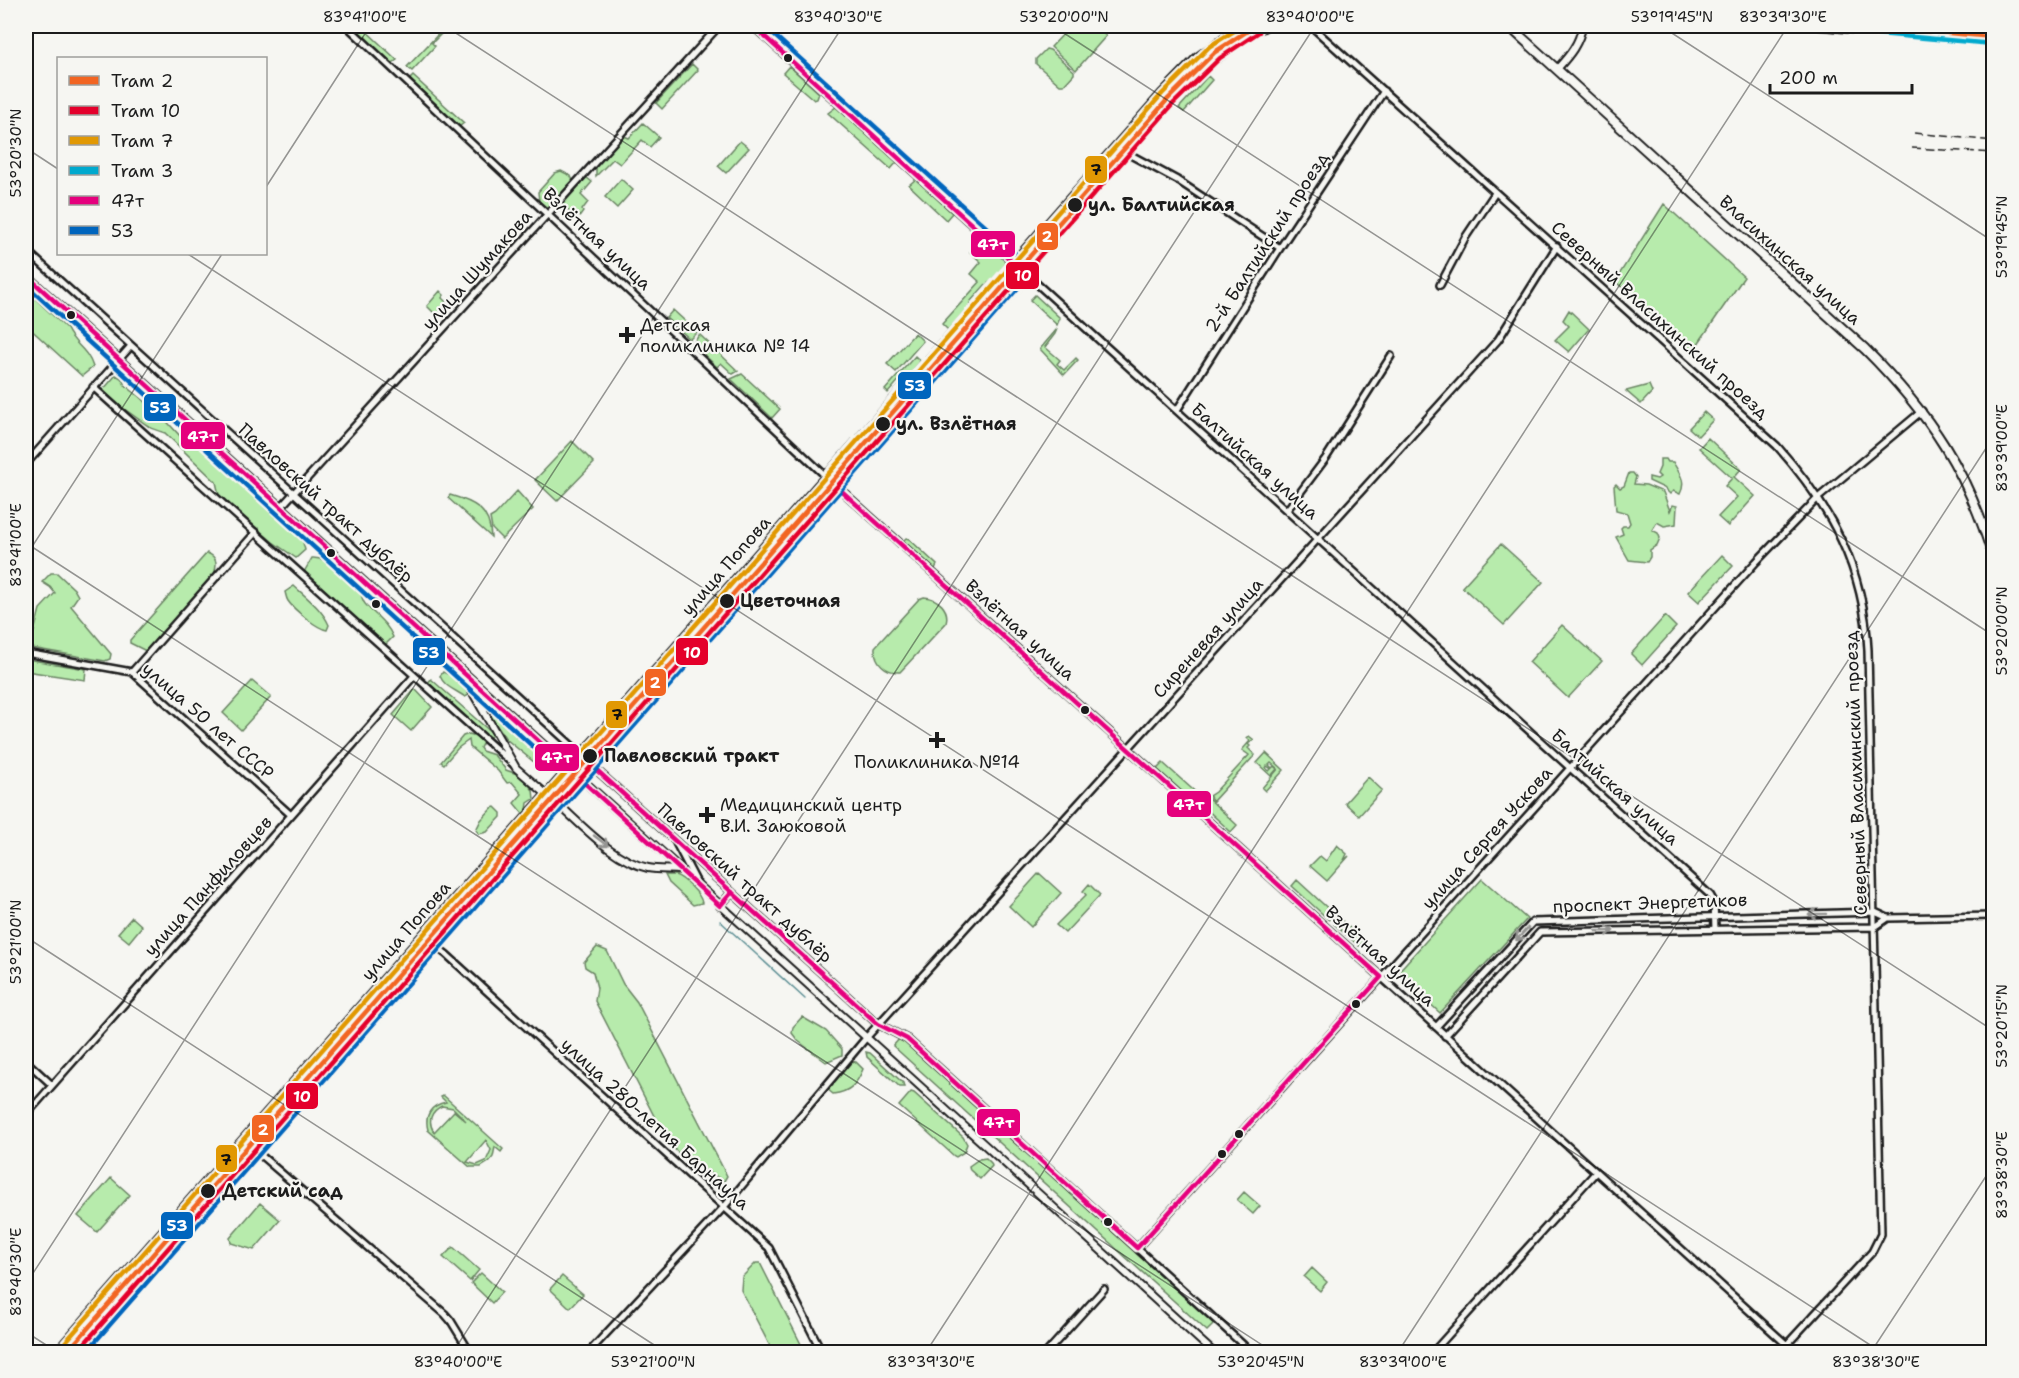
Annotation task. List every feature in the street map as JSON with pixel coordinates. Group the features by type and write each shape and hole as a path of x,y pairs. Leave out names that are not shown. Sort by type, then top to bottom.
{"highway":[{"name":"Власихинская улица","path":"1509,26 1890,374 1922,411 1944,442 1964,478 1994,560"}],"main road":[{"name":"Балтийская улица","path":"753,26 1023,271"},
{"name":"улица Попова","path":"56,1353 1181,72 1212,44 1239,26"},
{"name":"улица Попова","path":"76,1353 1127,153 1204,69 1236,44 1267,26"},
{"path":"1557,69 1573,50 1582,26"},
{"path":"1818,26 1994,43"},
{"path":"1962,26 1994,29"},
{"path":"1040,231 1051,240"},
{"path":"26,275 1213,1353"},
{"path":"677,645 688,654"},
{"path":"447,658 473,693 516,768 546,794"},
{"path":"557,803 598,840 638,865 650,869 680,870"},
{"path":"468,883 479,892"}],"street":[{"name":"Взлётная улица","path":"347,26 825,476 1787,1346"},
{"name":"улица Шумакова","path":"281,507 719,26"},
{"name":"Северный Власихинский проезд","path":"1311,26 1777,446 1803,475 1818,498 1851,560 1867,631 1881,1234 1872,1252 1780,1353"},
{"name":"2-й Балтийский проезд","path":"1177,410 1384,91"},
{"path":"1127,153 1178,180 1280,248"},
{"path":"1440,285 1465,238 1495,193"},
{"name":"Сиреневая улица","path":"589,1353 724,1207 878,1024 1498,340 1557,246"},
{"name":"Павловский тракт дублёр","path":"26,250 581,754"},
{"name":"Балтийская улица","path":"1023,271 1710,895 1714,902 1715,929"},
{"path":"26,464 131,346"},
{"path":"1287,510 1326,458 1391,356"},
{"path":"93,387 516,768"},
{"name":"улица Сергея Ускова","path":"1137,1248 1756,562 1818,498 1922,411"},
{"path":"132,672 256,532"},
{"name":"улица 50 лет СССР","path":"26,653 132,672 291,815"},
{"name":"улица Панфиловцев","path":"26,1115 414,676"},
{"name":"Павловский тракт дублёр","path":"591,765 878,1024 907,1039 1251,1353"},
{"path":"674,839 699,886"},
{"path":"720,906 732,892"},
{"path":"1875,912 1888,918 1994,916"},
{"name":"проспект Энергетиков","path":"1436,1027 1533,922 1875,912"},
{"path":"1875,927 1888,918"},
{"name":"проспект Энергетиков","path":"1445,1036 1540,932 1875,927"},
{"name":"улица 280-летия Барнаула","path":"422,936 434,944 769,1248 822,1353"},
{"path":"1480,980 1489,988"},
{"path":"26,1061 52,1085"},
{"path":"243,1140 328,1211 452,1321 470,1353"},
{"path":"1433,1353 1596,1172"},
{"path":"1047,1353 1104,1289"}],"green space":[{"path":"361,26 397,60 391,64 358,33"},
{"path":"446,26 449,26 432,43 435,46 412,71 407,67"},
{"path":"1071,26 1094,26 1106,36 1076,70 1051,47"},
{"path":"1046,49 1074,71 1064,85 1060,85 1036,64 1036,59"},
{"path":"692,64 698,70 662,109 656,103"},
{"path":"789,66 819,93 817,99 814,100 783,73"},
{"path":"413,76 464,123 457,126 411,83 410,79"},
{"path":"1208,76 1212,80 1184,112 1179,108"},
{"path":"836,107 897,162 891,169 828,113"},
{"path":"643,123 659,137 650,147 642,140 620,164 613,159 596,176 596,166 624,136 629,138"},
{"path":"740,141 749,148 726,173 718,166"},
{"path":"561,171 571,176 573,181 551,205 546,207 539,201 538,192 555,173"},
{"path":"586,177 592,182 581,195 588,202 583,212 580,216 564,207 561,211 558,208"},
{"path":"621,179 633,190 617,208 605,197"},
{"path":"916,179 952,213 946,220 909,185"},
{"path":"1664,204 1744,277 1693,351 1615,281"},
{"path":"981,239 1005,260 1005,267 971,301 966,312 952,328 947,329 942,324 980,282 971,274 981,262 970,252"},
{"path":"26,290 67,329 87,355 93,367 82,376 26,325"},
{"path":"440,291 444,295 442,298 450,306 439,318 427,306"},
{"path":"1035,295 1060,318 1057,325 1030,300"},
{"path":"673,310 697,332 690,339 666,318"},
{"path":"1569,310 1589,329 1569,352 1555,340 1569,326 1563,320"},
{"path":"1057,329 1045,347 1060,360 1057,364 1064,370 1076,358 1078,360 1064,375 1040,349"},
{"path":"915,333 923,341 896,372 887,364"},
{"path":"699,335 738,371 733,374 721,363 717,367 693,344"},
{"path":"915,356 920,364 905,381 901,378 888,393 885,390"},
{"path":"742,374 780,409 772,418 731,379"},
{"path":"116,375 160,414 182,438 199,445 302,539 305,550 296,558 273,542 219,495 216,482 165,433 151,428 116,403 103,390"},
{"path":"1649,385 1652,392 1641,404 1626,391"},
{"path":"1704,412 1713,420 1698,436 1689,428"},
{"path":"1708,438 1741,469 1734,477 1755,496 1728,526 1718,517 1737,497 1725,486 1732,478 1699,448"},
{"path":"572,441 594,463 557,501 535,480"},
{"path":"1660,459 1673,462 1678,470 1683,485 1680,494 1673,491 1670,494 1664,488 1649,481 1649,477 1657,479 1660,477 1657,474"},
{"path":"1629,473 1633,473 1636,477 1634,484 1646,485 1663,492 1670,511 1673,505 1677,506 1676,524 1664,526 1657,522 1652,530 1658,533 1660,538 1657,545 1650,550 1647,562 1629,560 1616,537 1623,534 1621,528 1623,526 1628,526 1630,523 1627,513 1616,510 1614,486 1616,484 1620,488 1624,486"},
{"path":"517,491 533,509 502,539 492,529 490,518"},
{"path":"450,495 473,504 484,513 488,520 491,537 448,498"},
{"path":"906,538 937,565 935,569 932,570 905,545 903,541"},
{"path":"1501,544 1543,582 1504,625 1462,587"},
{"path":"207,553 216,562 214,575 146,651 130,643 130,640"},
{"path":"1722,555 1733,566 1699,602 1688,592"},
{"path":"312,558 331,564 344,573 358,588 364,603 391,632 393,637 385,645 304,572"},
{"path":"51,573 57,573 74,589 78,596 71,606 111,654 110,659 105,661 26,647 26,631 34,632 40,609 55,593 42,582"},
{"path":"294,586 322,614 329,625 327,630 306,618 288,601 285,592"},
{"path":"924,597 942,605 946,613 946,623 900,672 890,671 879,662 875,647 919,599"},
{"path":"1665,616 1676,627 1642,665 1631,654"},
{"path":"1562,625 1602,661 1568,698 1529,662"},
{"path":"26,659 86,669 85,680 26,671"},
{"path":"443,672 461,683 470,693 469,695 465,697 447,686 440,676"},
{"path":"431,679 493,734 488,739 427,684"},
{"path":"252,681 271,697 241,730 223,713"},
{"path":"415,689 432,707 411,731 393,715"},
{"path":"487,705 542,757 534,762 506,739 484,707"},
{"path":"469,734 480,737 483,742 480,748 482,751 494,755 506,770 520,775 533,790 534,799 528,803 527,810 523,814 514,803 522,794 512,782 507,783 498,771 470,747 469,740 458,748 444,764 441,762 463,736"},
{"path":"1249,736 1254,740 1248,744 1250,746 1248,748 1255,755 1213,801 1209,796 1249,755 1242,750 1250,741 1247,738"},
{"path":"1266,753 1284,770 1265,791 1262,788 1278,769 1271,763 1270,768 1267,766 1269,771 1274,766 1277,769 1271,776 1257,763"},
{"path":"1163,763 1201,797 1195,803 1157,769"},
{"path":"1368,777 1382,790 1359,816 1345,803"},
{"path":"1207,797 1237,825 1231,832 1203,806 1200,808 1198,806"},
{"path":"495,807 501,813 501,817 487,832 479,834 476,830 481,820"},
{"path":"1337,845 1347,854 1344,860 1349,856 1327,881 1310,866 1320,856 1326,861"},
{"path":"1039,873 1061,893 1031,927 1009,906"},
{"path":"665,875 675,875 683,879 692,887 702,903 693,905 669,883"},
{"path":"1482,879 1527,919 1440,1013 1397,973"},
{"path":"1297,880 1334,914 1329,920 1292,886"},
{"path":"1089,884 1100,895 1065,933 1056,925 1086,895 1083,891"},
{"path":"132,917 142,926 129,942 118,933"},
{"path":"1339,918 1364,941 1359,946 1334,924"},
{"path":"597,947 607,951 623,984 637,1002 727,1176 724,1181 687,1161 668,1143 595,1001 597,988 593,972 585,967 584,962"},
{"path":"802,1017 826,1031 842,1049 842,1055 826,1062 798,1041 792,1033 793,1027"},
{"path":"900,1038 1214,1324 1207,1331 893,1046"},
{"path":"866,1052 870,1053 903,1083 904,1087 900,1087 867,1057"},
{"path":"849,1061 856,1062 863,1069 861,1074 848,1089 833,1094 827,1089"},
{"path":"911,1092 963,1137 967,1144 964,1152 954,1156 899,1106"},
{"path":"443,1095 503,1149 501,1152 495,1147 493,1157 489,1162 481,1167 470,1167 428,1130 428,1115 433,1108 446,1102 441,1097","holes":["442,1106 453,1108 466,1121 454,1111 434,1132 431,1117","486,1140 491,1150 486,1161 477,1165 467,1162"]},
{"path":"986,1158 992,1166 980,1179 970,1170 969,1166 979,1159"},
{"path":"111,1178 130,1195 97,1232 78,1216"},
{"path":"1244,1192 1260,1206 1253,1214 1237,1200"},
{"path":"260,1203 280,1220 254,1250 231,1243 230,1238"},
{"path":"453,1247 479,1270 470,1281 443,1257"},
{"path":"756,1263 760,1263 805,1352 773,1352 741,1290 742,1277"},
{"path":"1312,1268 1327,1282 1320,1291 1304,1277"},
{"path":"481,1273 502,1292 492,1303 471,1283"},
{"path":"562,1276 583,1294 570,1308 550,1289"}],"waterway":[{"path":"720,921 805,999"}],"railway":[{"path":"1914,133 1994,141"},
{"path":"1912,148 1994,153"}],"tram line":[{"name":"7","path":"61,1347 1162,94 1210,46 1242,26"},
{"name":"2","path":"67,1352 1168,99 1215,52 1255,26"},
{"name":"2","path":"1869,26 1994,37"},
{"name":"10","path":"77,1352 1173,104 1220,58 1259,32"},
{"name":"3","path":"1868,33 1993,44"}],"transit line":[{"name":"47т","path":"753,26 1023,271 836,485"},
{"name":"53","path":"86,1352 1030,274 1028,265 764,26"},
{"name":"47т","path":"1013,261 825,476 1381,977"},
{"name":"53","path":"483,879 1019,266"},
{"name":"47т","path":"26,275 720,906 732,892"},
{"name":"53","path":"26,285 563,774"},
{"name":"47т","path":"579,778 591,765 878,1024 907,1039 1137,1248"},
{"name":"53","path":"66,1352 407,964"},
{"name":"47т","path":"1137,1248 1381,977"}],"place":[{"name":"ул. Балтийская","path":"1075,205"},
{"name":"Детская поликлиника № 14","path":"627,335"},
{"name":"ул. Взлётная","path":"883,424"},
{"name":"Цветочная","path":"727,601"},
{"name":"Поликлиника №14","path":"937,740"},
{"name":"Павловский тракт","path":"590,756"},
{"name":"Медицинский центр В.И. Заюковой","path":"707,815"},
{"name":"Детский сад","path":"208,1191"}]}
